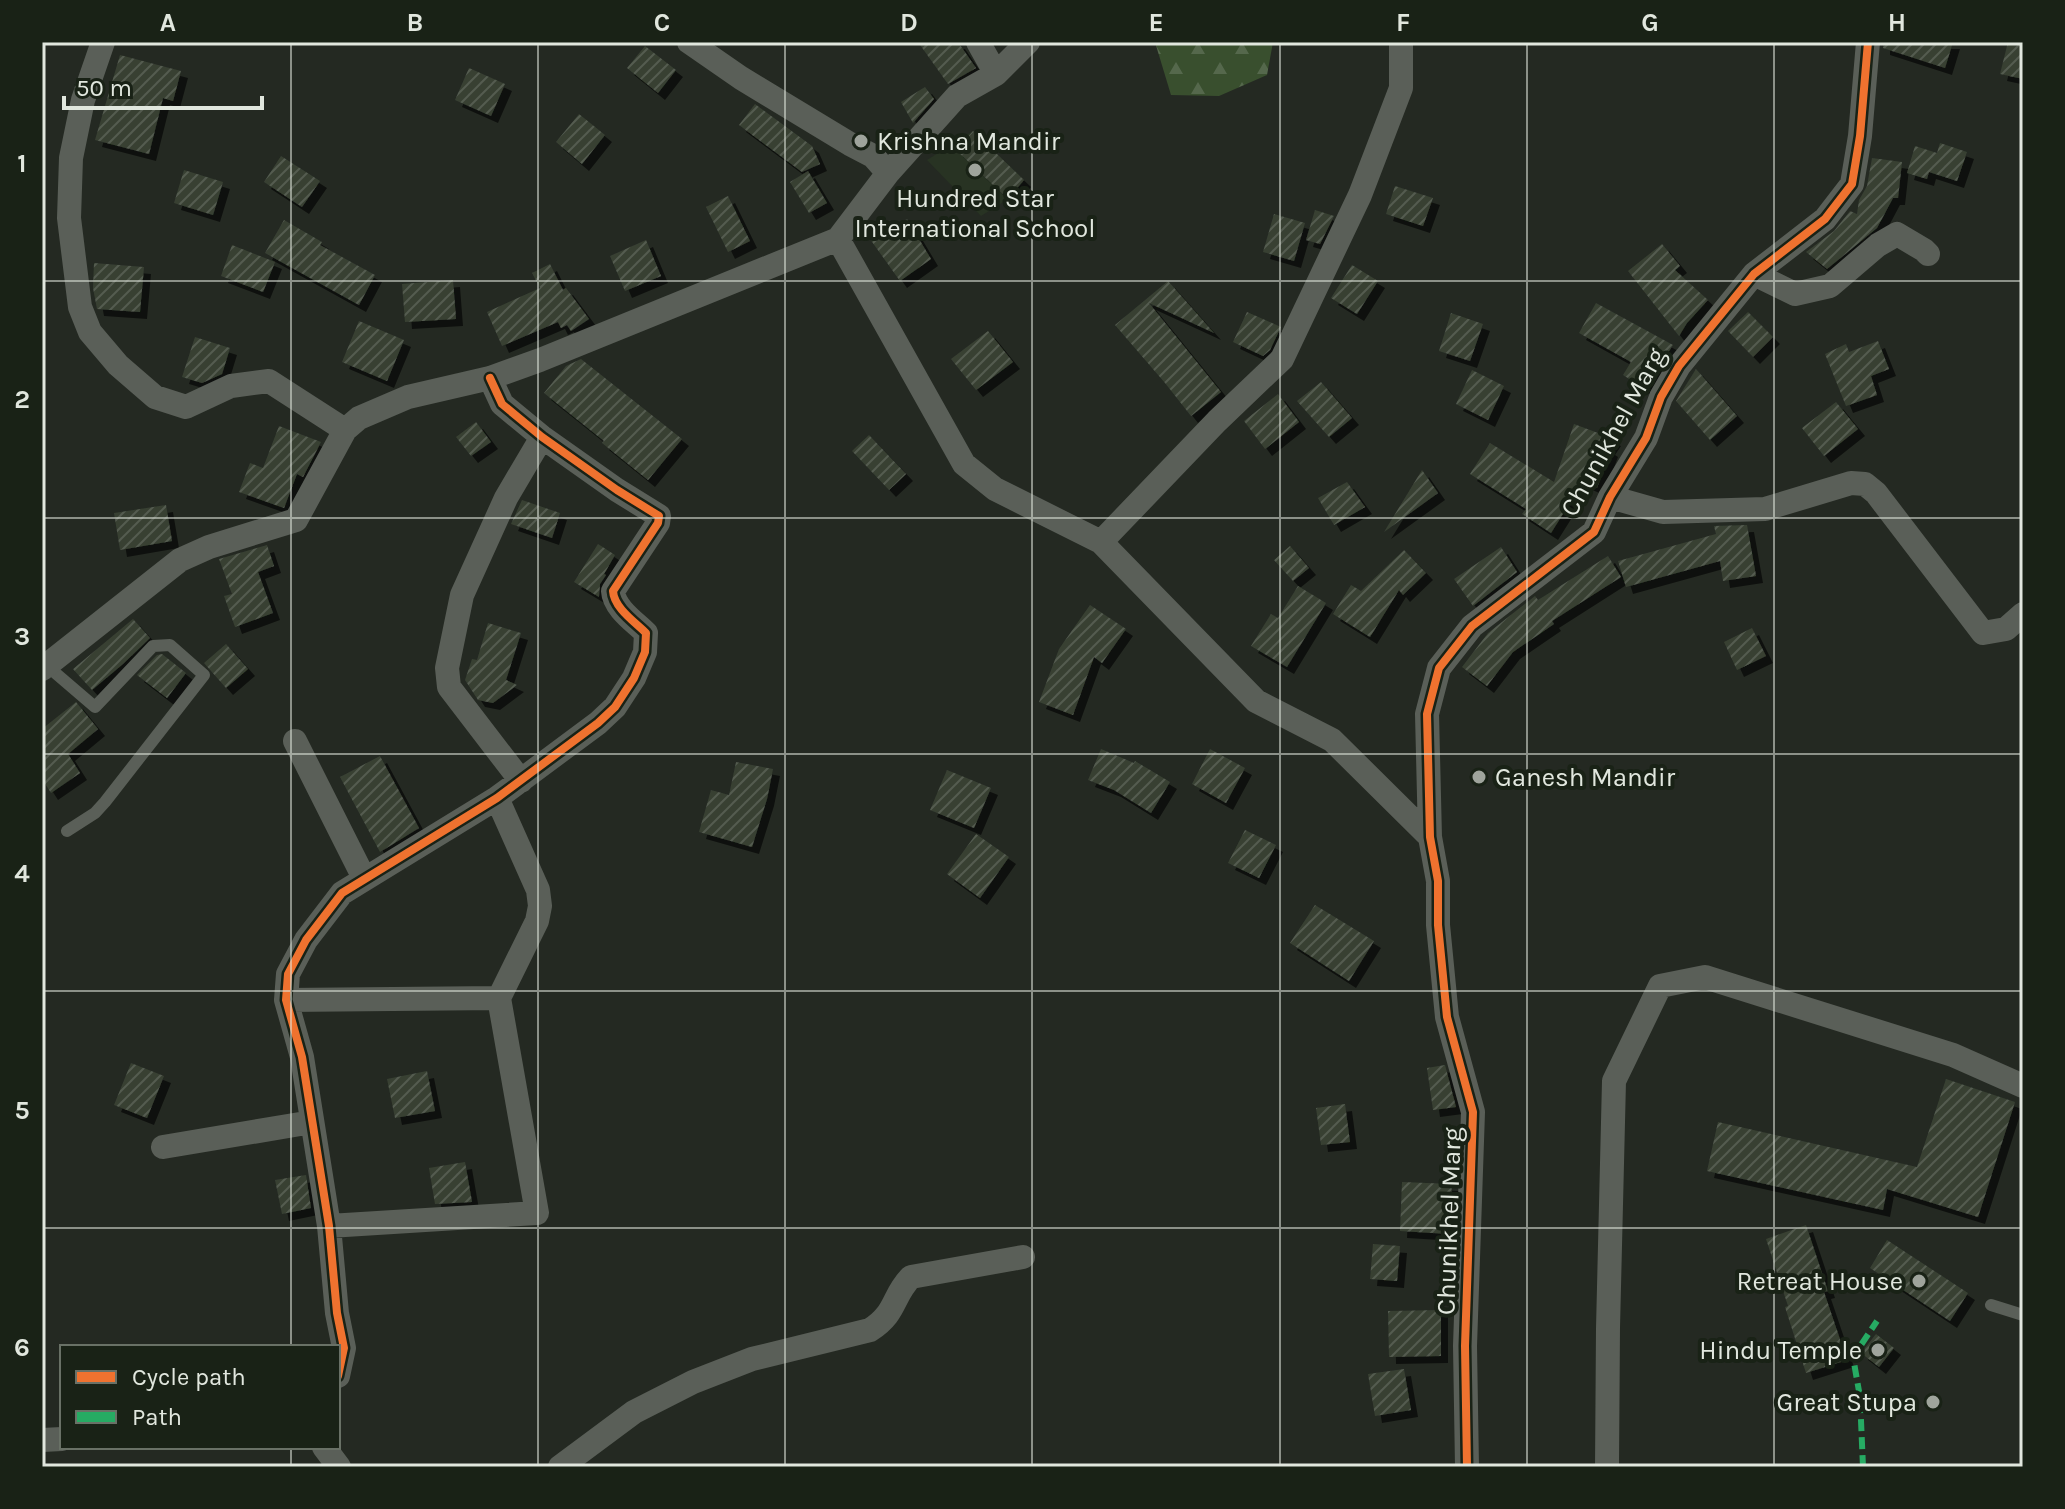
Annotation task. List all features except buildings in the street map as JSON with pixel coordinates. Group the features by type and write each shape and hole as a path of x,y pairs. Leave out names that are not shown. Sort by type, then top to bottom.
{"street":[{"path":"103,42 83,100 71,158 69,218 80,307 90,332 118,365 155,397 186,407 231,386 269,381 345,430"},
{"path":"689,42 741,78 873,156 888,173"},
{"path":"978,42 996,74"},
{"path":"44,667 180,560 209,547 296,520 345,430 359,418 408,397 490,378 838,239 888,173 957,96 996,74 1028,42"},
{"path":"1101,542 1217,421 1282,359 1360,195 1401,88 1401,42"},
{"name":"Chunikhel Marg","path":"1467,1467 1465,1346 1473,1112 1447,1017 1438,925 1438,881 1430,837 1427,714 1439,668 1472,626 1594,532 1610,497 1646,438 1661,397 1679,366 1754,274 1825,219 1852,184 1860,136 1868,42"},
{"path":"1754,274 1795,294 1830,286 1878,245 1897,234 1928,254"},
{"path":"838,239 964,464 995,489 1101,542 1256,701 1332,740 1430,837"},
{"path":"340,1367 344,1348 337,1313 329,1226 302,1057 286,1000 288,974 306,940 342,893 497,798 598,723 615,707 634,678 645,652 646,633 617,604 613,591 658,523 659,516 542,437 502,404 490,378"},
{"path":"521,781 449,687 447,668 462,595 506,498 542,437"},
{"path":"1610,497 1663,512 1765,509 1851,483 1865,484 1876,493 1983,633 2006,629 2023,614"},
{"path":"295,741 364,878"},
{"path":"329,1226 537,1213 499,998 537,921 540,906 538,890 497,798"},
{"path":"1607,1467 1614,1081 1660,986 1705,977 1953,1055 2023,1086"},
{"path":"286,1000 499,998"},
{"path":"163,1147 312,1122"},
{"path":"560,1467 634,1412 693,1382 752,1359 870,1330 883,1322 911,1277 1023,1257"},
{"path":"326,1449 339,1467"}],"lane":[{"path":"44,667 95,707 153,646 170,645 204,675 95,813 67,831"},
{"path":"1991,1305 2023,1315"}],"shaded area":[{"name":"Hundred Star International School","path":"973,131 1024,180 1008,199 981,216 927,160"}],"green space":[{"path":"1155,42 1273,42 1267,75 1219,96 1171,95"}],"marked path":[{"path":"1863,1467 1860,1397 1853,1357 1877,1321"}],"cycle path":[{"path":"1467,1467 1465,1346 1473,1112 1447,1017 1438,925 1438,881 1430,837 1427,714 1439,668 1472,626 1594,532 1610,497 1646,438 1661,397 1679,366 1754,274 1825,219 1852,184 1860,136 1868,42"},
{"path":"340,1367 344,1348 337,1313 329,1226 302,1057 286,1000 288,974 306,940 342,893 497,798 598,723 615,707 634,678 645,652 646,633 621,609 613,591 658,523 659,516 542,437 502,404 490,378"}],"place":[{"name":"Krishna Mandir","path":"861,141"},
{"name":"Hundred Star International School","path":"975,170"},
{"name":"Ganesh Mandir","path":"1479,777"},
{"name":"Retreat House","path":"1919,1281"},
{"name":"Hindu Temple","path":"1878,1350"},
{"name":"Great Stupa","path":"1933,1402"}]}
